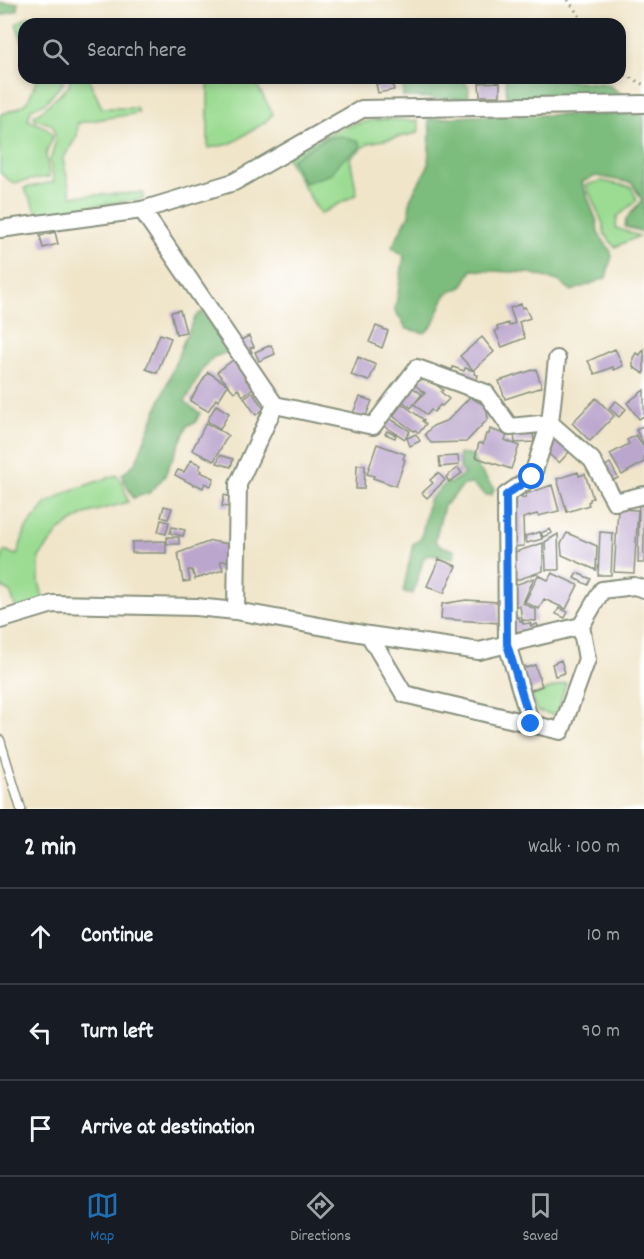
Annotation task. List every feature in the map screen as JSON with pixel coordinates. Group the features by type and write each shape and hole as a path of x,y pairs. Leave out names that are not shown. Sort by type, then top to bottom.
{"street":[{"path":"0,229 142,210 234,182 362,109 644,104"},
{"path":"142,210 275,405 373,426 417,368 486,393 510,427 550,423 592,460 615,502 644,495"},
{"path":"531,724 507,644 506,495 532,477 550,423 557,359"},
{"path":"236,611 238,484 275,405"},
{"path":"369,635 404,694 561,731 587,658 581,626 602,590 634,586 644,589"},
{"path":"0,620 52,604 196,607 236,611 369,635 479,651 581,626"}],"lane":[{"path":"0,740 21,809"}],"path":[{"path":"568,0 581,18"},
{"path":"626,76 644,86"}],"green space":[{"path":"0,3 18,3 18,10 0,16"},
{"path":"71,17 72,18 26,18"},
{"path":"35,84 62,84 45,103 31,109 28,120 47,128 53,136 46,154 49,177 13,183 0,173 0,115 21,106 31,94"},
{"path":"69,84 91,84 102,108 136,108 139,113 78,123 77,136 63,159 71,196 143,193 143,199 38,214 24,188 54,182 50,162 56,139 53,125 35,119 34,115"},
{"path":"208,84 256,84 273,114 264,123 230,144 208,148"},
{"path":"403,84 466,84 469,88 468,99 403,97"},
{"path":"506,84 607,84 627,98 507,102"},
{"path":"644,114 644,232 625,227 626,219 642,200 632,183 596,176 582,182 597,222 598,233 612,256 606,278 572,291 558,281 530,273 472,270 462,287 446,294 432,326 425,333 407,329 395,310 404,256 392,247 409,215 410,199 428,166 430,129 428,119 474,116"},
{"path":"386,119 418,121 418,133 369,143 350,158 357,194 320,214 286,157 346,127"},
{"path":"341,136 359,141 361,147 340,162 331,174 304,183 291,159 326,138"},
{"path":"601,181 631,187 637,200 617,217 616,228 639,236 615,247 604,233 603,224 586,185"},
{"path":"202,312 229,347 228,352 214,357 204,367 185,402 200,413 195,423 188,425 164,477 149,493 133,498 122,475 136,462 185,338 196,316"},
{"path":"459,454 469,454 473,457 476,465 494,489 492,495 486,495 472,484 464,485 444,506 435,540 438,545 454,550 455,553 452,559 430,555 424,557 413,594 403,592 413,544 421,539 429,500 447,482 449,484 464,474 460,467"},
{"path":"117,475 123,483 128,502 85,514 61,529 39,557 39,581 44,602 17,611 10,592 0,586 0,567 4,551 17,555 26,528 47,503 72,490"},
{"path":"566,683 558,710 554,715 537,711 531,696"}],"building":[{"path":"376,84 393,84 394,90 378,93"},
{"path":"479,84 500,84 500,96 480,96"},
{"path":"55,232 58,244 43,248 40,236"},
{"path":"521,304 530,318 519,322 525,338 502,347 495,331 498,330 497,327 515,323 510,308"},
{"path":"180,310 186,332 176,334 171,312"},
{"path":"376,326 388,331 382,348 369,342"},
{"path":"160,334 171,338 157,373 146,369"},
{"path":"249,336 254,347 250,348 252,352 244,355 238,341"},
{"path":"482,337 494,352 473,370 460,356"},
{"path":"271,345 275,354 259,361 255,352"},
{"path":"615,349 623,366 595,374 588,361"},
{"path":"644,349 644,374 633,367 633,358 636,353 640,355"},
{"path":"358,357 376,365 369,381 351,375"},
{"path":"233,360 249,378 246,380 253,388 243,396 238,389 234,392 217,372"},
{"path":"442,366 452,370 453,367 464,371 465,368 475,371 474,374 478,375 476,383 441,370"},
{"path":"536,369 542,387 505,399 499,381"},
{"path":"208,372 228,385 218,401 216,399 208,411 190,401"},
{"path":"426,377 443,390 441,392 449,399 427,415 414,404 425,393 414,384"},
{"path":"413,388 422,394 411,408 403,402"},
{"path":"644,390 644,416 639,419 627,403"},
{"path":"252,392 264,409 256,415 244,398"},
{"path":"360,397 372,401 365,418 353,413"},
{"path":"470,397 486,406 488,419 466,442 431,443 425,434 433,426 448,420"},
{"path":"596,398 614,416 590,441 572,423"},
{"path":"616,401 626,409 619,417 609,408"},
{"path":"402,404 424,420 422,421 426,424 419,433 393,416"},
{"path":"216,405 229,413 220,429 207,421"},
{"path":"389,418 410,431 405,439 384,426"},
{"path":"206,423 228,435 214,461 192,450"},
{"path":"644,425 644,445 636,430"},
{"path":"490,429 507,435 505,440 519,446 511,469 475,457 479,443 483,444"},
{"path":"387,431 396,435 395,438 385,434"},
{"path":"533,432 534,442 515,443 514,433"},
{"path":"416,434 420,441 410,446 407,438"},
{"path":"636,435 644,448 644,462 622,475 610,454 629,444 627,440"},
{"path":"554,437 570,451 559,463 543,449"},
{"path":"377,444 405,454 396,486 367,474"},
{"path":"220,455 233,459 231,467 217,463"},
{"path":"458,456 459,465 440,467 439,457"},
{"path":"191,460 201,465 199,469 202,471 200,472 214,478 211,486 205,483 203,488 175,475 178,470 184,472"},
{"path":"610,463 618,478 612,481 604,467"},
{"path":"357,465 365,465 364,489 356,489"},
{"path":"458,468 462,473 449,482 446,477"},
{"path":"578,472 579,476 585,474 593,498 588,502 589,505 567,512 557,479"},
{"path":"438,473 445,480 427,498 422,493 433,483 430,480"},
{"path":"552,485 559,511 523,518 524,546 511,547 509,496 526,497 526,494"},
{"path":"224,495 231,497 229,507 222,506"},
{"path":"639,503 644,503 644,563 638,563"},
{"path":"164,506 172,508 168,519 161,517"},
{"path":"618,509 638,510 634,573 614,572"},
{"path":"161,520 169,522 166,534 158,532"},
{"path":"172,527 185,530 183,536 170,533"},
{"path":"550,529 552,533 543,537 541,533"},
{"path":"540,532 542,539 527,543 525,536"},
{"path":"600,532 613,533 611,575 598,575"},
{"path":"567,533 597,546 596,570 562,555 561,544"},
{"path":"558,534 559,570 546,570 545,542"},
{"path":"167,537 179,537 179,544 167,544"},
{"path":"166,541 166,553 132,553 132,542"},
{"path":"211,541 229,544 229,561 220,561 223,570 195,579 192,570 188,570 190,581 183,582 178,553"},
{"path":"543,543 543,571 514,581 512,553"},
{"path":"439,559 456,566 444,593 427,586"},
{"path":"552,573 578,585 566,609 544,599 539,609 525,602 538,575 548,580"},
{"path":"577,573 591,579 588,585 574,578"},
{"path":"534,578 523,603 536,610 536,621 522,620 520,606 514,606 515,585"},
{"path":"466,600 498,602 499,623 441,619 442,604"},
{"path":"559,608 568,612 565,618 556,614"},
{"path":"514,617 519,617 523,624 530,623 531,626 537,624 539,628 514,632"},
{"path":"561,660 565,673 555,676 552,664"},
{"path":"535,665 542,686 529,691 521,667"}],"route":[{"path":"531,724 507,644 506,495 532,477"}]}
